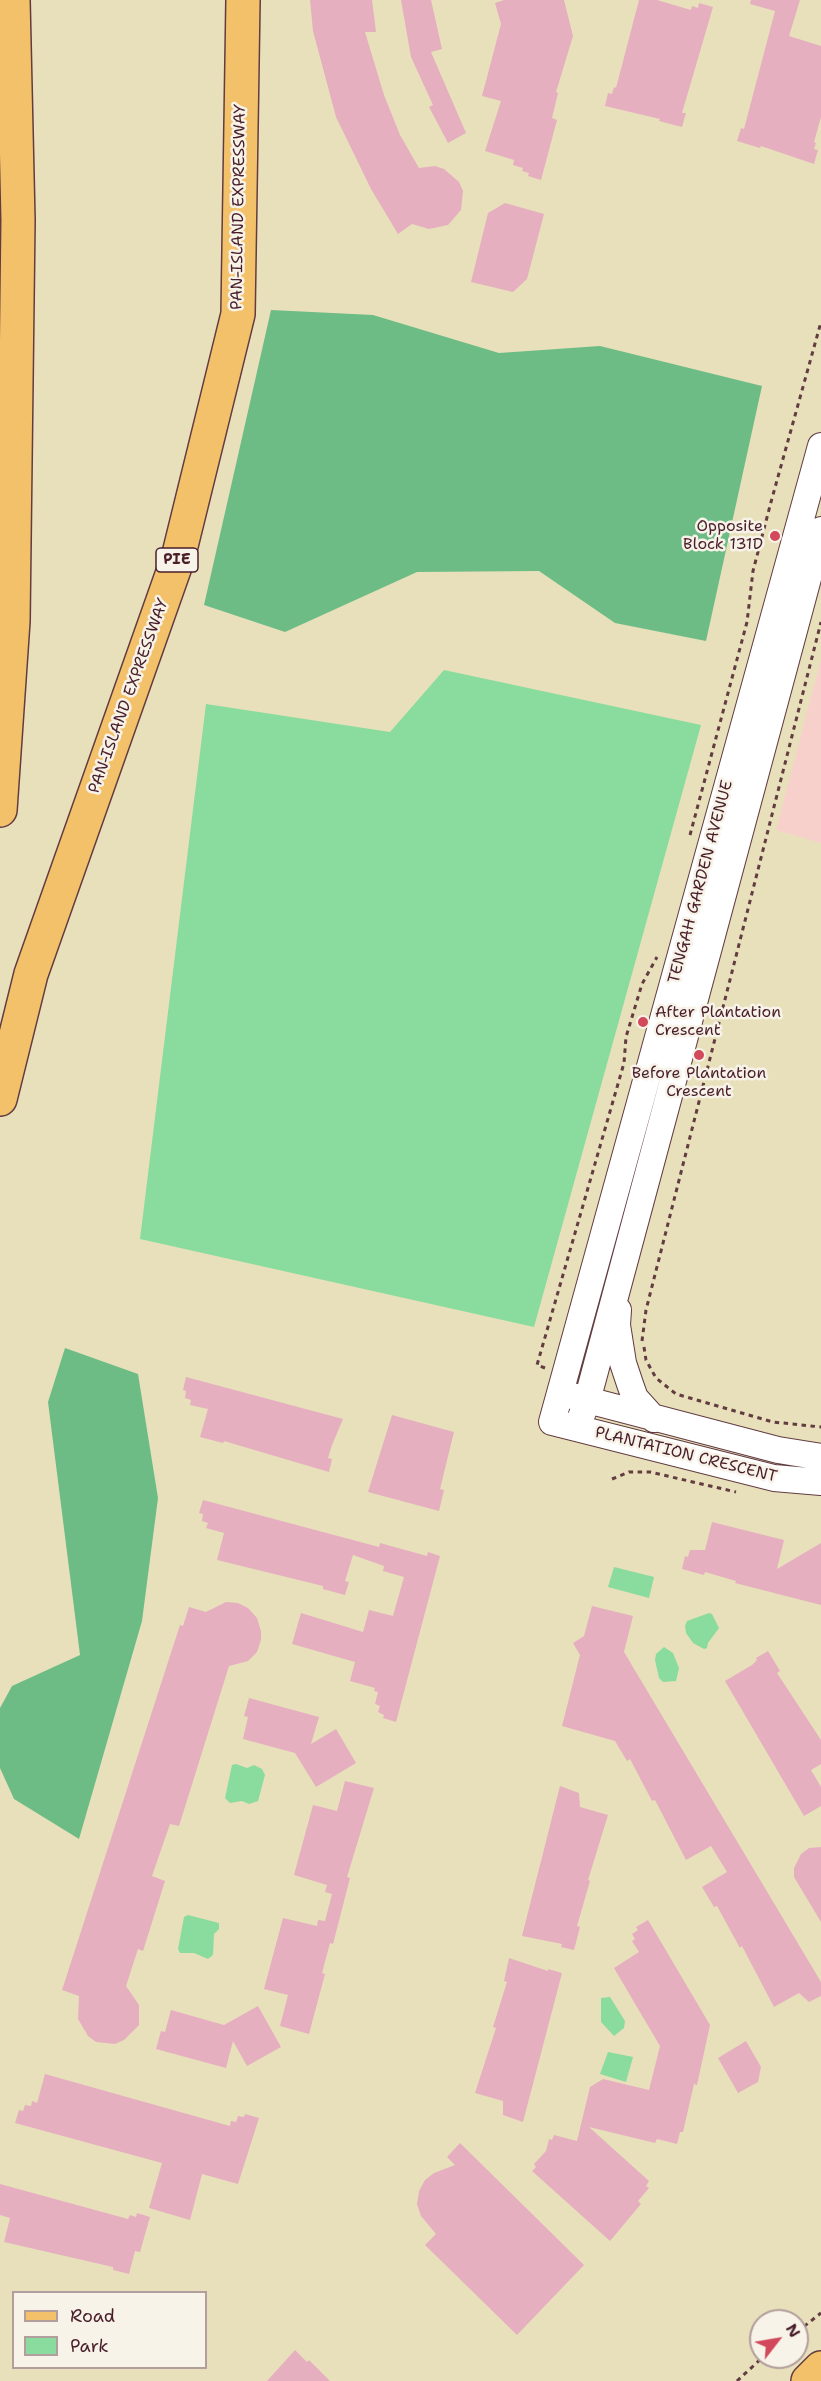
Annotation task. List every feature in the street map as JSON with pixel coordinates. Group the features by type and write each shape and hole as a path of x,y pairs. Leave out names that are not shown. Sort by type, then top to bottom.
{"main road":[{"path":"0,810 13,621 18,220 13,0"},
{"name":"PAN-ISLAND EXPRESSWAY","path":"0,1099 31,974 178,558 238,314 243,0"},
{"path":"0,303 2,336 16,356"},
{"path":"808,2381 821,2368"}],"street":[{"name":"TENGAH GARDEN AVENUE","path":"552,1422 821,446"},
{"name":"TENGAH GARDEN AVENUE","path":"577,1428 587,1401 821,530"},
{"path":"619,1280 617,1325 623,1363 634,1398 654,1419"},
{"name":"PLANTATION CRESCENT","path":"561,1392 654,1419 778,1450 821,1457"},
{"name":"PLANTATION CRESCENT","path":"552,1422 774,1478 821,1482"}],"path":[{"path":"688,840 747,622 753,571 821,322"},
{"path":"821,622 646,1310 642,1340 646,1360 656,1378 676,1394 773,1422 821,1427"},
{"path":"537,1365 624,1063 626,1037 642,984 658,956"},
{"path":"612,1479 629,1472 650,1472 746,1494"},
{"path":"809,2322 821,2313"},
{"path":"737,2381 750,2369"}],"shaded area":[{"path":"821,659 821,843 776,830"}],"green space":[{"path":"271,310 373,315 499,353 600,346 762,386 706,641 615,623 539,571 417,572 285,632 204,605"},
{"path":"444,670 701,725 534,1327 140,1239 206,704 390,732"},
{"path":"65,1348 138,1374 158,1498 142,1621 79,1839 14,1799 0,1768 0,1708 12,1686 80,1655 48,1402"},
{"path":"614,1567 654,1577 649,1598 608,1587"},
{"path":"712,1614 719,1628 707,1648 704,1649 693,1643 686,1633 685,1626 687,1621"},
{"path":"664,1647 673,1653 679,1668 676,1681 663,1682 659,1678 655,1660 656,1654"},
{"path":"232,1765 247,1768 254,1765 262,1769 265,1775 258,1801 249,1804 242,1801 230,1803 225,1798"},
{"path":"188,1915 219,1923 219,1929 214,1934 213,1955 208,1959 194,1953 180,1953 178,1949 184,1917"},
{"path":"610,1997 625,2021 624,2028 614,2036 601,2022 601,1998"},
{"path":"608,2052 633,2057 626,2082 600,2074"}],"building":[{"path":"310,0 372,0 376,32 365,32 384,95 400,135 419,168 435,166 444,169 459,182 463,191 461,210 448,225 429,229 412,224 398,234 371,189 336,117 313,31"},
{"path":"401,0 431,0 442,49 431,52 466,133 448,143 429,107 433,105 411,57"},
{"path":"504,0 564,0 573,36 556,92 558,93 552,118 557,120 541,180 528,176 529,173 522,171 523,168 513,165 514,160 485,151 501,101 482,96 501,24 495,3"},
{"path":"639,0 657,0 691,10 692,6 698,8 699,3 713,7 682,113 686,113 682,127 659,121 660,119 605,106 608,93 612,94 614,87 616,88"},
{"path":"751,0 800,0 789,36 821,46 821,117 814,142 816,143 814,149 818,150 814,164 761,146 760,148 737,141 741,128 744,129 775,11 750,4"},
{"path":"505,203 544,214 527,279 513,292 471,282 488,213"},
{"path":"186,1377 343,1419 328,1458 332,1459 329,1472 224,1441 223,1443 200,1437 208,1409 190,1405 191,1400 185,1398 186,1391 183,1390"},
{"path":"392,1415 454,1432 440,1489 444,1490 439,1511 368,1492"},
{"path":"203,1500 379,1547 380,1543 427,1556 428,1552 440,1556 396,1722 383,1718 384,1715 378,1712 380,1706 375,1704 378,1692 374,1691 375,1688 350,1681 355,1662 292,1644 301,1613 363,1632 369,1610 393,1616 404,1577 383,1571 384,1566 353,1555 345,1581 349,1582 345,1595 323,1589 323,1586 217,1560 224,1533 206,1528 208,1523 202,1521 203,1514 199,1513"},
{"path":"712,1522 784,1540 777,1569 821,1543 821,1605 735,1583 736,1581 705,1572 704,1575 682,1569 685,1556 688,1557 690,1550 705,1550"},
{"path":"226,1602 238,1603 248,1608 257,1618 261,1640 257,1652 248,1661 229,1666 179,1826 170,1824 152,1876 165,1881 143,1951 138,1949 126,1986 139,2005 139,2025 124,2040 115,2044 96,2042 88,2036 78,2019 79,1996 62,1990 180,1625 183,1626 189,1607 206,1612"},
{"path":"592,1606 633,1616 624,1652 821,1982 821,1996 809,2002 799,1993 774,2007 742,1946 740,1948 717,1906 714,1907 702,1887 727,1872 711,1846 686,1860 655,1800 652,1801 630,1759 627,1761 615,1741 562,1726 580,1655 573,1643 584,1636"},
{"path":"768,1651 780,1671 777,1673 821,1740 821,1764 811,1770 821,1787 821,1806 804,1816 725,1681 752,1665 757,1660 756,1658"},
{"path":"249,1698 319,1717 311,1744 336,1729 356,1763 316,1787 295,1753 243,1739 248,1717 244,1716"},
{"path":"345,1781 374,1788 347,1877 350,1878 333,1944 330,1943 322,1973 325,1974 309,2034 280,2026 288,1995 264,1989 283,1918 317,1926 318,1920 325,1921 332,1894 325,1892 327,1885 294,1875 313,1805 337,1811"},
{"path":"560,1786 579,1793 580,1807 608,1815 588,1880 590,1881 577,1926 580,1927 574,1950 561,1947 562,1944 522,1936"},
{"path":"821,1847 821,1922 794,1877 794,1868 801,1854 809,1848"},
{"path":"648,1920 710,2025 697,2085 694,2084 683,2132 680,2132 677,2144 657,2139 655,2143 589,2127 649,2181 646,2186 649,2188 638,2201 641,2204 610,2241 532,2171 536,2167 534,2164 546,2151 549,2139 552,2140 554,2135 577,2141 590,2087 603,2079 649,2090 660,2046 614,1968 639,1952 632,1941 635,1939 632,1934 638,1930 636,1927"},
{"path":"509,1958 548,1971 548,1969 562,1973 523,2122 503,2115 503,2101 475,2093 496,2028 493,2027 507,1982 504,1981"},
{"path":"258,2006 281,2047 247,2066 233,2041 226,2068 156,2049 161,2031 165,2032 171,2010 224,2025"},
{"path":"746,2041 761,2067 758,2082 738,2093 718,2058"},
{"path":"45,2074 230,2126 231,2121 236,2122 238,2116 244,2117 245,2114 259,2118 238,2184 202,2174 190,2220 149,2208 162,2163 15,2123 19,2110 23,2111 25,2105 31,2106 32,2101 37,2103"},
{"path":"460,2143 584,2265 517,2335 425,2245 436,2234 421,2216 417,2204 419,2191 425,2180 434,2173 455,2165 447,2157"},
{"path":"0,2184 128,2219 130,2215 136,2217 137,2213 150,2217 140,2252 135,2251 129,2274 113,2270 113,2267 4,2242 10,2218 0,2215"},
{"path":"295,2350 307,2362 309,2360 330,2381 267,2381"}],"place":[{"name":"Opposite Block 131D","path":"775,536"},
{"name":"After Plantation Crescent","path":"643,1022"},
{"name":"Before Plantation Crescent","path":"699,1055"}]}
